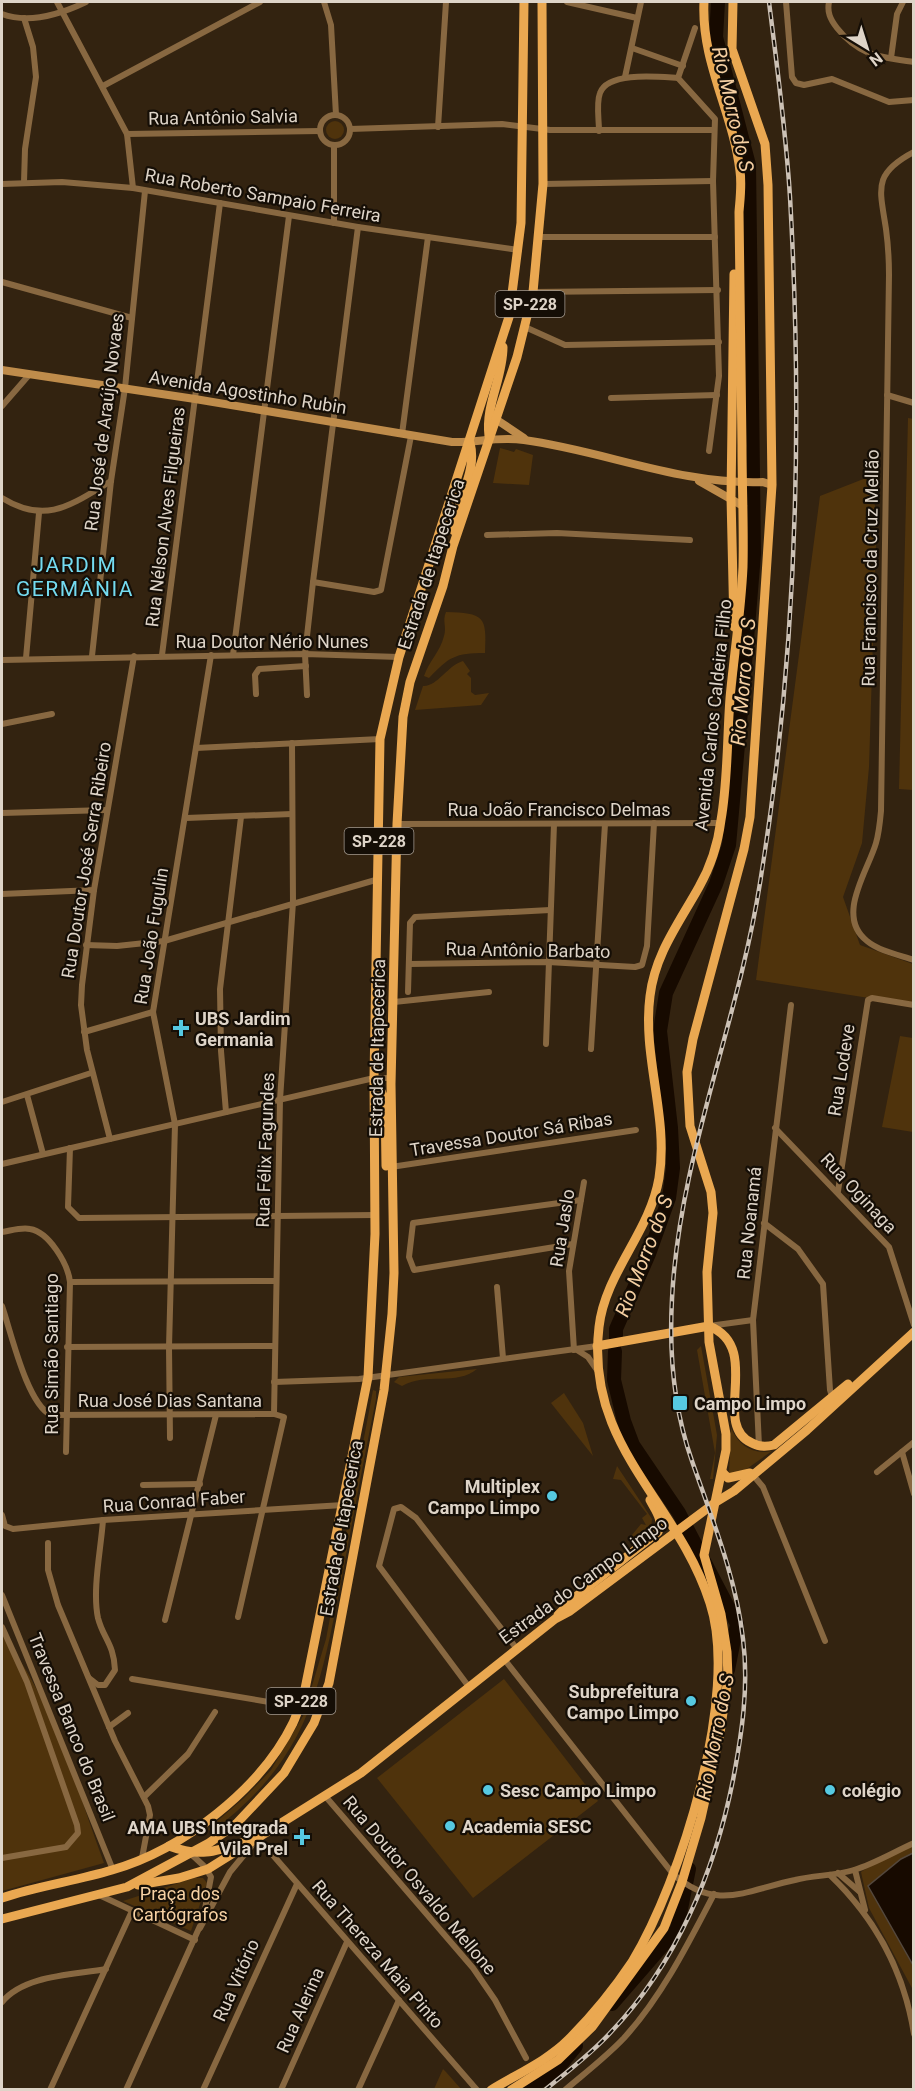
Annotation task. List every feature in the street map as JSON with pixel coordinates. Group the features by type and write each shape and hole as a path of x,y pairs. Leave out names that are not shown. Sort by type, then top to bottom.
{"main road":[{"name":"Estrada de Itapecerica","path":"2,1898 113,1870 169,1846 220,1811 245,1788 283,1739 298,1707 307,1679 344,1505 368,1377 375,1215 374,1078 380,738 399,657 509,317 519,250 524,2"},
{"name":"Estrada de Itapecerica","path":"2,1919 127,1887 190,1853 236,1824 263,1798 299,1749 321,1706 329,1683 387,1373 394,1273 391,1167 397,824 399,759 407,694 525,327 532,292 540,237 543,184 542,2"},
{"name":"Avenida Carlos Caldeira Filho","path":"491,2090 551,2055 586,2020 631,1962 659,1909 673,1874 702,1778 718,1702 720,1677 711,1606 677,1532 632,1466 611,1426 597,1371 601,1310 653,1204 659,1175 659,1126 647,1019 655,970 671,934 702,882 714,855 721,823 742,575 745,482 740,169 726,110 706,49 704,2"},
{"path":"511,2090 558,2060 592,2027 664,1928 682,1882 713,1768 728,1678 721,1614 705,1564 705,1544 726,1450 726,1434 713,1369 709,1326 707,1272 712,1213 711,1192 690,1126 687,1072 693,1039 744,849 750,817 772,486 768,185 765,144 732,48 733,2"},
{"path":"735,645 730,497 734,250 739,212"},
{"path":"490,438 487,421 501,370 503,336"},
{"name":"Avenida Agostinho Rubin","path":"2,370 195,399 452,442 490,438 527,440"},
{"path":"496,420 527,440 694,479 759,482 772,486"},
{"path":"453,546 457,509 473,462 469,440"},
{"path":"694,479 743,506"},
{"path":"374,1078 385,1099 384,1152 388,1194 391,1197"},
{"path":"597,1346 709,1326 726,1337 734,1353 737,1430 746,1441 759,1446 768,1446 780,1441 833,1400"},
{"name":"Estrada do Campo Limpo","path":"127,1887 179,1878 208,1869 362,1773 555,1619 570,1611 734,1491 833,1400 914,1332"},
{"path":"555,1619 565,1606 660,1528 659,1518 632,1466"},
{"path":"722,1472 728,1478 750,1473 753,1475"},
{"name":"Estrada do Campo Limpo","path":"169,1846 190,1853 220,1851 258,1838"}],"street":[{"path":"57,2 127,134 134,188"},
{"path":"2,14 24,18 63,14 86,2"},
{"path":"103,86 260,2"},
{"path":"324,2 331,25 336,115"},
{"path":"438,127 446,2"},
{"path":"567,2 637,18"},
{"path":"626,77 640,2"},
{"path":"786,2 792,77 796,83 801,86 832,79 889,102 914,100"},
{"path":"829,2 828,13 848,42 858,49 914,62"},
{"path":"891,58 897,14 903,2"},
{"path":"24,18 34,54 36,77 25,149 24,182"},
{"path":"678,78 695,28"},
{"path":"632,48 683,66"},
{"path":"599,131 600,91 626,77 678,78 714,118 713,181 719,342 717,395 709,451"},
{"path":"336,115 345,120 350,129"},
{"path":"336,115 323,121 320,130 324,141 334,145 344,141 350,129"},
{"path":"350,129 502,124 541,130 714,130"},
{"name":"Rua Antônio Salvia","path":"127,134 320,130"},
{"path":"334,145 334,223"},
{"name":"Rua Francisco da Cruz Mellão","path":"914,152 888,169 880,184 888,247 881,811 877,840 853,906 856,924 867,942 914,960"},
{"path":"543,184 713,181"},
{"name":"Rua Roberto Sampaio Ferreira","path":"2,184 88,183 134,188 289,216 519,250"},
{"name":"Rua José de Araújo Novaes","path":"92,656 111,480 125,388 145,191"},
{"name":"Rua Nélson Alves Filgueiras","path":"162,655 220,203"},
{"path":"234,655 289,216"},
{"path":"307,695 305,654 358,227"},
{"path":"313,582 374,592 381,590 406,435 428,237"},
{"path":"540,237 715,237"},
{"path":"2,282 132,318"},
{"path":"532,292 718,290"},
{"path":"525,327 566,345 719,342"},
{"path":"2,406 29,375"},
{"path":"611,398 717,395"},
{"path":"887,395 914,402"},
{"path":"2,498 16,507 39,513 67,505 111,480"},
{"path":"26,658 39,513"},
{"path":"487,535 557,533 690,540"},
{"name":"Rua Doutor Nério Nunes","path":"2,660 162,655 305,654 399,657"},
{"name":"Rua João Fugulin","path":"170,1438 169,1347 175,1124 153,1012 212,655"},
{"name":"Rua Doutor José Serra Ribeiro","path":"110,1139 91,1073 81,1005 94,890 134,656"},
{"path":"256,694 255,675 259,669 306,666"},
{"path":"2,724 52,714"},
{"path":"196,748 380,738"},
{"name":"Rua Félix Fagundes","path":"263,1509 285,1420 282,1416 274,1414 274,1346 280,1100 293,902 292,743"},
{"path":"2,813 107,810"},
{"path":"186,818 292,814"},
{"path":"226,1112 220,1010 241,817"},
{"name":"Rua Antônio Barbato","path":"410,964 548,962 635,967 644,962 654,823"},
{"name":"Rua João Francisco Delmas","path":"397,824 721,823"},
{"path":"546,1044 554,824"},
{"path":"591,1049 605,824"},
{"path":"86,945 117,946 164,942 293,902 379,879"},
{"path":"2,894 94,890"},
{"path":"408,992 410,923 415,916 550,910"},
{"path":"394,1002 489,992"},
{"name":"Rua Lodeve","path":"838,1191 868,1000 872,998 914,1005"},
{"name":"Rua Noanamá","path":"759,1446 753,1320 791,1005"},
{"path":"84,1032 153,1012"},
{"path":"2,1102 91,1073"},
{"path":"2,1164 374,1078 392,1078"},
{"path":"27,1095 44,1154"},
{"name":"Rua Oginaga","path":"775,1128 838,1191 889,1247 914,1325"},
{"name":"Travessa Doutor Sá Ribas","path":"391,1167 636,1130"},
{"path":"70,1148 68,1207 79,1218 375,1215"},
{"name":"Rua Jaslo","path":"578,1349 569,1271 585,1182"},
{"path":"573,1244 414,1270 409,1257 413,1223 581,1200"},
{"path":"764,1223 798,1249 824,1284 833,1400"},
{"name":"Rua Simão Santiago","path":"2,1232 24,1228 42,1234 68,1266 70,1282 66,1452"},
{"path":"70,1282 276,1281"},
{"path":"497,1287 503,1358"},
{"name":"Rua José Dias Santana","path":"2,1306 36,1401 43,1412 67,1416 274,1414"},
{"path":"709,1326 753,1320"},
{"path":"67,1347 274,1346"},
{"path":"274,1382 368,1377 597,1346"},
{"path":"578,1349 588,1357 597,1371"},
{"path":"165,1620 216,1415"},
{"path":"877,1472 914,1442"},
{"path":"902,1452 914,1494"},
{"path":"753,1475 763,1487 825,1641"},
{"path":"143,1485 200,1484"},
{"name":"Rua Conrad Faber","path":"2,1515 7,1528 344,1505"},
{"path":"469,1687 379,1566 394,1509 401,1507 416,1518 517,1649"},
{"path":"238,1617 263,1509"},
{"path":"86,1676 98,1685 105,1685 115,1670 111,1644 99,1620 96,1601 103,1520"},
{"path":"48,1543 50,1582 86,1676 144,1797 150,1815 142,1858"},
{"name":"Travessa Banco do Brasil","path":"2,1595 113,1870"},
{"path":"2,1627 39,1716 78,1833 66,1846 2,1858"},
{"path":"504,1659 673,1874 696,1890 727,1897 742,1896 795,1880 855,1870 912,1843"},
{"path":"132,1679 298,1707"},
{"path":"144,1797 188,1754 215,1712"},
{"path":"109,1727 128,1713"},
{"name":"Rua Doutor Osvaldo Mellone","path":"326,1797 473,1968 495,2000 526,2058"},
{"path":"126,2090 225,1878 258,1838"},
{"name":"Rua Thereza Maia Pinto","path":"258,1838 477,2090"},
{"path":"190,1853 208,1869 211,1883 200,1928"},
{"path":"855,1870 866,1913"},
{"path":"838,1873 860,1893"},
{"path":"830,1875 866,1913 886,1946 904,1986 914,2034"},
{"name":"Rua Vitório","path":"203,2090 297,1884"},
{"path":"96,1894 195,1940"},
{"path":"565,2090 624,2037 646,2009 668,1980 714,1894"},
{"path":"50,2090 132,1911"},
{"name":"Rua Alerina","path":"281,2090 347,1942"},
{"path":"2,2002 8,1994 25,1985 106,1969"},
{"path":"358,2090 399,2000"}],"green space":[{"path":"335,121 341,124 344,130 341,136 335,139 329,136 326,130 329,124"},
{"path":"908,418 914,419 913,790 899,789"},
{"path":"500,448 514,452 516,449 533,455 529,485 493,483"},
{"path":"866,478 877,512 869,767 862,843 843,897 860,945 913,964 913,1005 756,980 820,496"},
{"path":"446,612 468,614 480,619 484,624 485,653 459,655 442,665 429,678 424,676 442,642"},
{"path":"463,661 470,671 467,674 471,678 471,692 475,695 489,693 481,705 415,710 423,686 433,683"},
{"path":"900,1036 913,1038 913,1132 882,1127"},
{"path":"701,1346 717,1435 713,1479 710,1479 715,1453 697,1350"},
{"path":"477,1369 460,1377 421,1380 402,1386 394,1382 399,1377"},
{"path":"373,1390 376,1391 376,1399 334,1617 317,1688 290,1749 270,1777 244,1805 211,1832 208,1829 244,1798 271,1770 303,1716 326,1639"},
{"path":"564,1393 583,1423 593,1456 551,1403"},
{"path":"731,1428 738,1440 747,1448 759,1452 772,1451 741,1473 729,1474"},
{"path":"617,1466 652,1519 651,1528 636,1541 632,1535 641,1524 646,1525 642,1518 647,1514 621,1480 613,1479"},
{"path":"2,1635 36,1688 62,1744 104,1863 2,1891"},
{"name":"Sesc Campo Limpo","path":"504,1679 598,1801 473,1898 377,1778"},
{"path":"913,1845 913,1990 869,1908 861,1872 879,1860"},
{"name":"Praça dos Cartógrafos","path":"194,1878 203,1878 207,1883 191,1931 123,1901"},
{"path":"443,2069 446,2072 461,2089 434,2089"}],"shaded area":[{"path":"913,1853 913,1965 868,1886 901,1859"}],"waterway":[{"name":"Rio Morro do S","path":"616,1342 616,1329 649,1254 669,1198 673,1168 671,1128 660,1031 666,993 716,884 729,845 754,554 749,165 716,37 718,2"},
{"name":"Rio Morro do S","path":"615,1351 614,1380 624,1421 633,1445 679,1513 737,1624 728,1670"},
{"name":"Rio Morro do S","path":"612,2004 677,1929 689,1869"},
{"name":"Rio Morro do S","path":"524,2090 553,2074 576,2046"}],"railway":[{"path":"545,2090 587,2055 634,2005 655,1977 690,1915 704,1882 725,1814 744,1710 745,1657 740,1616 722,1549 681,1422 672,1361 671,1319 677,1246 686,1194 697,1142 738,987 760,883 782,713 789,627 796,455 794,283 786,148 769,2"}],"place":[{"name":"UBS Jardim Germania","path":"181,1028"},
{"name":"Campo Limpo","path":"680,1403"},
{"name":"Multiplex Campo Limpo","path":"552,1496"},
{"name":"Subprefeitura Campo Limpo","path":"691,1701"},
{"name":"Sesc Campo Limpo","path":"488,1790"},
{"name":"colégio","path":"830,1790"},
{"name":"Academia SESC","path":"450,1826"},
{"name":"AMA UBS Integrada Vila Prel","path":"302,1837"}],"district":[{"name":"JARDIM GERMÂNIA","path":"75,577"}]}
